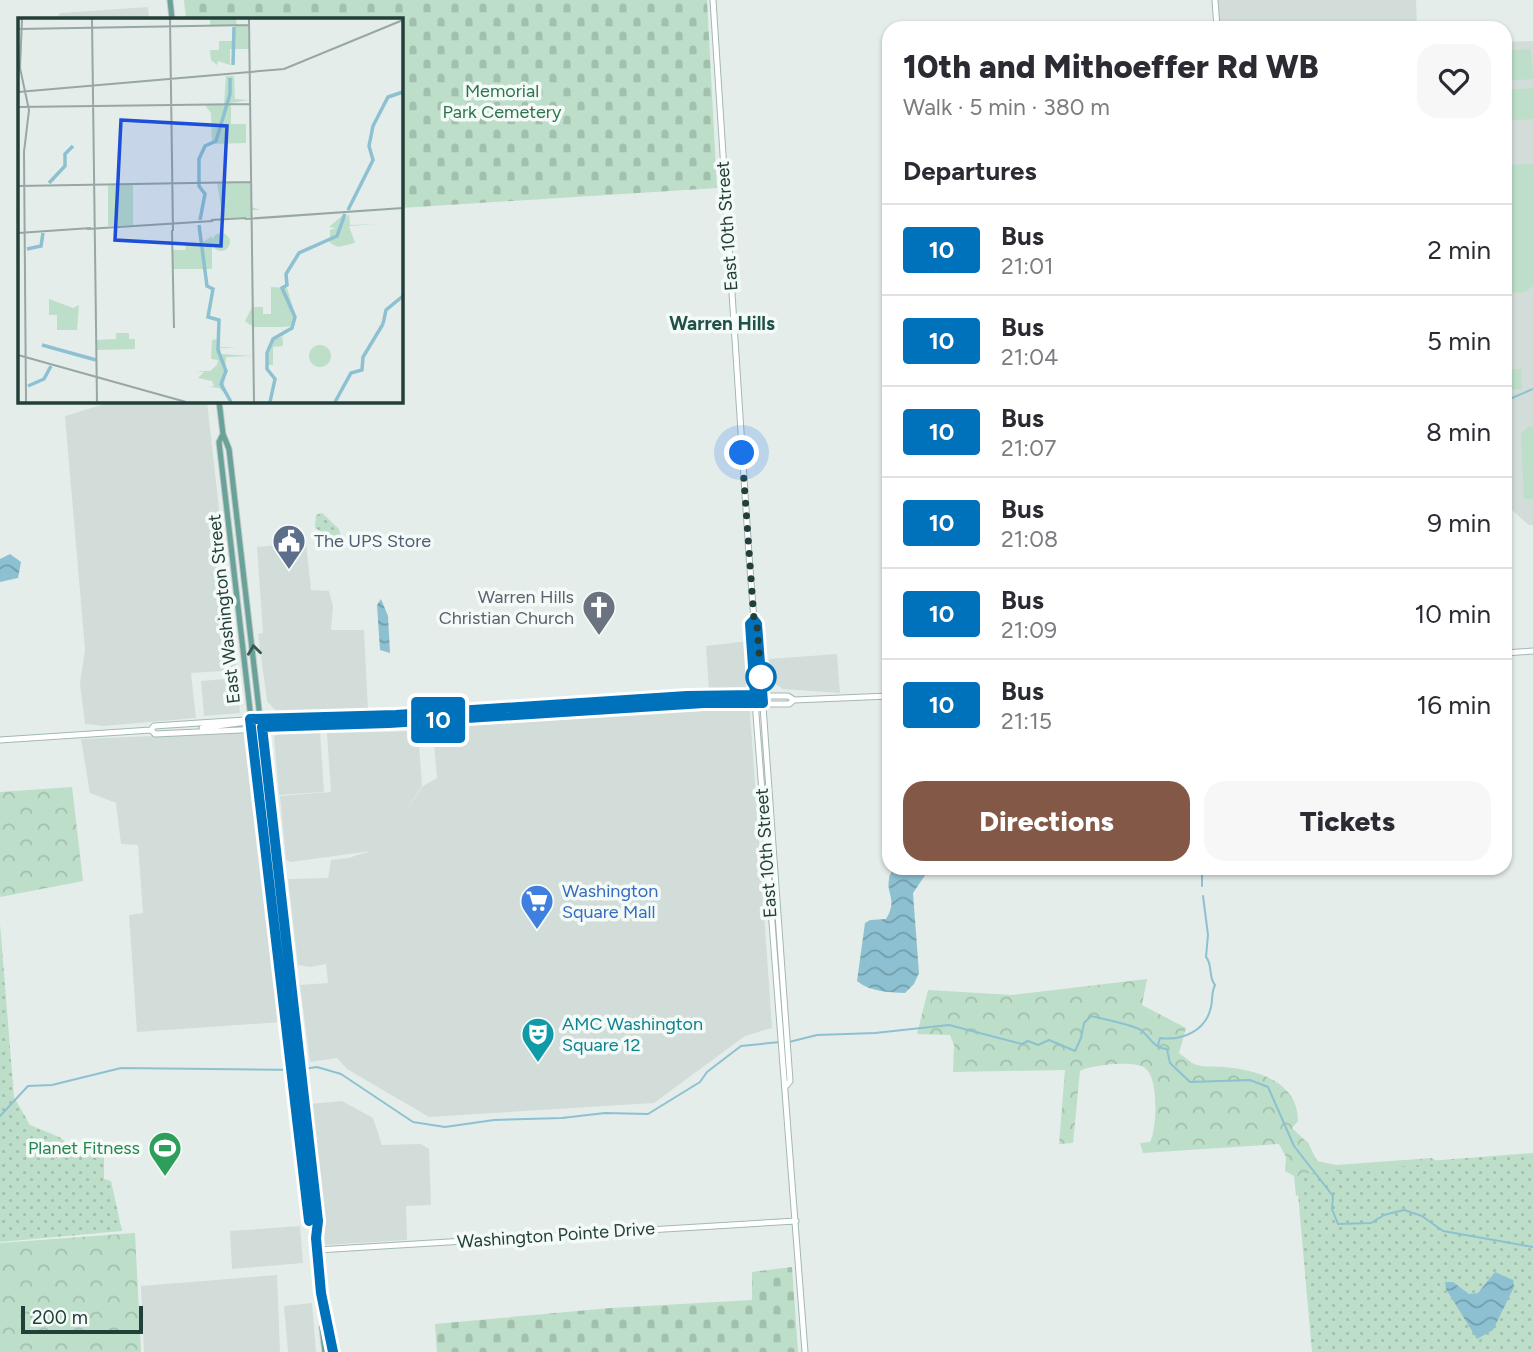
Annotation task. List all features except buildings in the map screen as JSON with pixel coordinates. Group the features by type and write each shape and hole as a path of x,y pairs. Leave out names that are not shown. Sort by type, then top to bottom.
{"main road":[{"path":"170,0 172,18"},
{"name":"East 10th Street","path":"713,0 754,620 757,624 763,703 782,1030"},
{"path":"1215,0 1216,21"},
{"name":"East Washington Street","path":"219,402 223,434 229,449 261,710 254,721"},
{"name":"East Washington Street","path":"223,434 219,442 254,721 290,1060 309,1221 316,1238"},
{"name":"East 10th Street","path":"754,620 750,624 755,703 782,1030 790,1081 787,1086 805,1352"},
{"path":"1512,653 1533,652"},
{"path":"684,704 689,700 706,698 706,695"},
{"path":"0,740 150,730 154,726 396,715 706,695 788,696 794,700 882,696"},
{"path":"150,730 155,734 197,732 219,725 254,721 262,727 389,723 684,704 789,704 794,700"},
{"name":"East Washington Street","path":"254,721 262,727 318,1221 316,1238 325,1323 322,1327 325,1352"},
{"name":"Washington Pointe Drive","path":"317,1250 796,1221"},
{"name":"East Washington Street","path":"325,1323 330,1327 333,1352"}],"shaded area":[{"path":"1217,0 1416,0 1417,21 1218,21"},
{"path":"148,7 149,18 57,18 60,13"},
{"path":"1533,41 1533,525 1529,525 1512,510 1512,42"},
{"path":"111,402 207,402 237,670 191,673 196,718 103,726 85,724 80,683 85,650 65,416"},
{"path":"306,543 311,590 329,591 333,606 331,630 364,630 368,710 276,711 267,701 258,634 263,633 257,547"},
{"path":"748,641 749,688 709,691 706,646"},
{"path":"837,654 840,693 783,689 772,681 769,659"},
{"path":"237,678 240,713 204,716 201,681"},
{"name":"Washington Square Mall","path":"745,707 750,712 772,1028 745,1036 654,1103 429,1117 347,1069 337,1058 310,1062 300,985 328,983 326,964 310,967 298,965 288,879 328,878 331,860 371,851 291,862 286,860 280,796 331,792 327,733 418,731 422,786 402,816 423,786 437,778 433,732 437,728"},
{"path":"290,730 320,731 324,792 279,795 274,736"},
{"path":"246,732 282,1022 137,1032 129,915 143,913 138,845 121,844 116,803 90,793 81,739"},
{"path":"342,1101 373,1118 382,1145 421,1144 429,1149 431,1205 406,1206 407,1240 325,1245 310,1104"},
{"path":"300,1226 303,1263 232,1269 230,1231"},
{"path":"277,1275 280,1352 144,1352 141,1286"},
{"path":"312,1303 316,1352 288,1352 284,1306"}],"green space":[{"name":"Memorial Park Cemetery","path":"184,0 707,0 717,188 402,208 402,18 186,18"},
{"path":"1531,49 1533,79 1512,80 1512,50"},
{"path":"1533,88 1533,119 1512,120 1512,90"},
{"path":"1533,164 1533,286 1525,292 1512,293 1512,165"},
{"path":"1521,369 1522,389 1512,390 1512,370"},
{"path":"1528,427 1533,427 1533,499 1524,499 1521,434"},
{"path":"322,513 339,529 341,537 338,541 315,528 316,515"},
{"path":"72,787 83,881 0,897 0,792"},
{"path":"0,924 14,1097 30,1125 59,1137 83,1155 104,1156 104,1179 111,1181 122,1231 0,1242"},
{"path":"1147,979 1142,1005 1186,1028 1179,1053 1195,1065 1250,1071 1274,1080 1291,1097 1298,1121 1292,1128 1308,1143 1317,1161 1336,1165 1432,1158 1435,1160 1432,1164 1299,1174 1301,1195 1296,1196 1294,1176 1285,1171 1286,1157 1279,1144 1143,1153 1140,1143 1150,1142 1154,1126 1155,1092 1150,1073 1145,1068 1132,1064 1103,1065 1080,1071 1073,1143 1059,1144 1065,1070 953,1072 954,1045 950,1035 917,1034 928,990 1012,995"},
{"path":"1533,1153 1533,1352 1312,1352 1296,1171"},
{"path":"135,1233 141,1352 0,1352 0,1243"},
{"path":"792,1267 798,1352 437,1352 435,1324 611,1308 752,1300 752,1272"}],"water":[{"path":"10,554 21,562 18,578 0,582 0,559"},
{"path":"381,599 388,616 390,653 380,650 377,605"},
{"path":"925,875 913,893 919,973 914,984 905,993 874,989 857,981 865,923 886,919 891,907 889,876"},
{"path":"1495,1272 1513,1280 1514,1287 1493,1330 1477,1339 1446,1289 1445,1282 1453,1282 1469,1294 1478,1293"}],"waterway":[{"path":"1512,398 1533,389"},
{"path":"1202,875 1202,886"},
{"path":"1158,1045 1160,1038 1177,1038 1192,1033 1204,1022 1211,1007 1215,985 1206,957 1208,935 1203,896"},
{"path":"789,1042 817,1035 875,1033 949,1025 1022,1044 1028,1041 1038,1045 1049,1040 1075,1051 1084,1023 1091,1016 1125,1024 1141,1030 1155,1045 1167,1049 1170,1063 1190,1082 1250,1080 1268,1087 1294,1146 1333,1196 1332,1209 1338,1224 1371,1223 1384,1215 1404,1210 1422,1216 1443,1231 1533,1247"},
{"path":"303,1069 317,1067 341,1074 413,1122 445,1127 494,1120 562,1118 605,1113 648,1114 700,1082 707,1072 741,1046 780,1042"},
{"path":"0,1116 28,1086 52,1085 121,1068 298,1070"}],"bus line":[{"name":"10","path":"309,1221 250,719 318,715 396,715 687,696 755,695 750,624 754,620 757,624 763,703 719,702 389,723 262,727 318,1221 316,1238 321,1293 333,1352"}],"place":[{"name":"The UPS Store","path":"289,571"},
{"name":"Warren Hills Christian Church","path":"599,637"},
{"name":"Washington Square Mall","path":"537,931"},
{"name":"AMC Washington Square 12","path":"538,1064"},
{"name":"Planet Fitness","path":"165,1178"}],"district":[{"name":"Warren Hills","path":"722,323"}],"route":[{"path":"742,453 761,680 761,677"}]}
